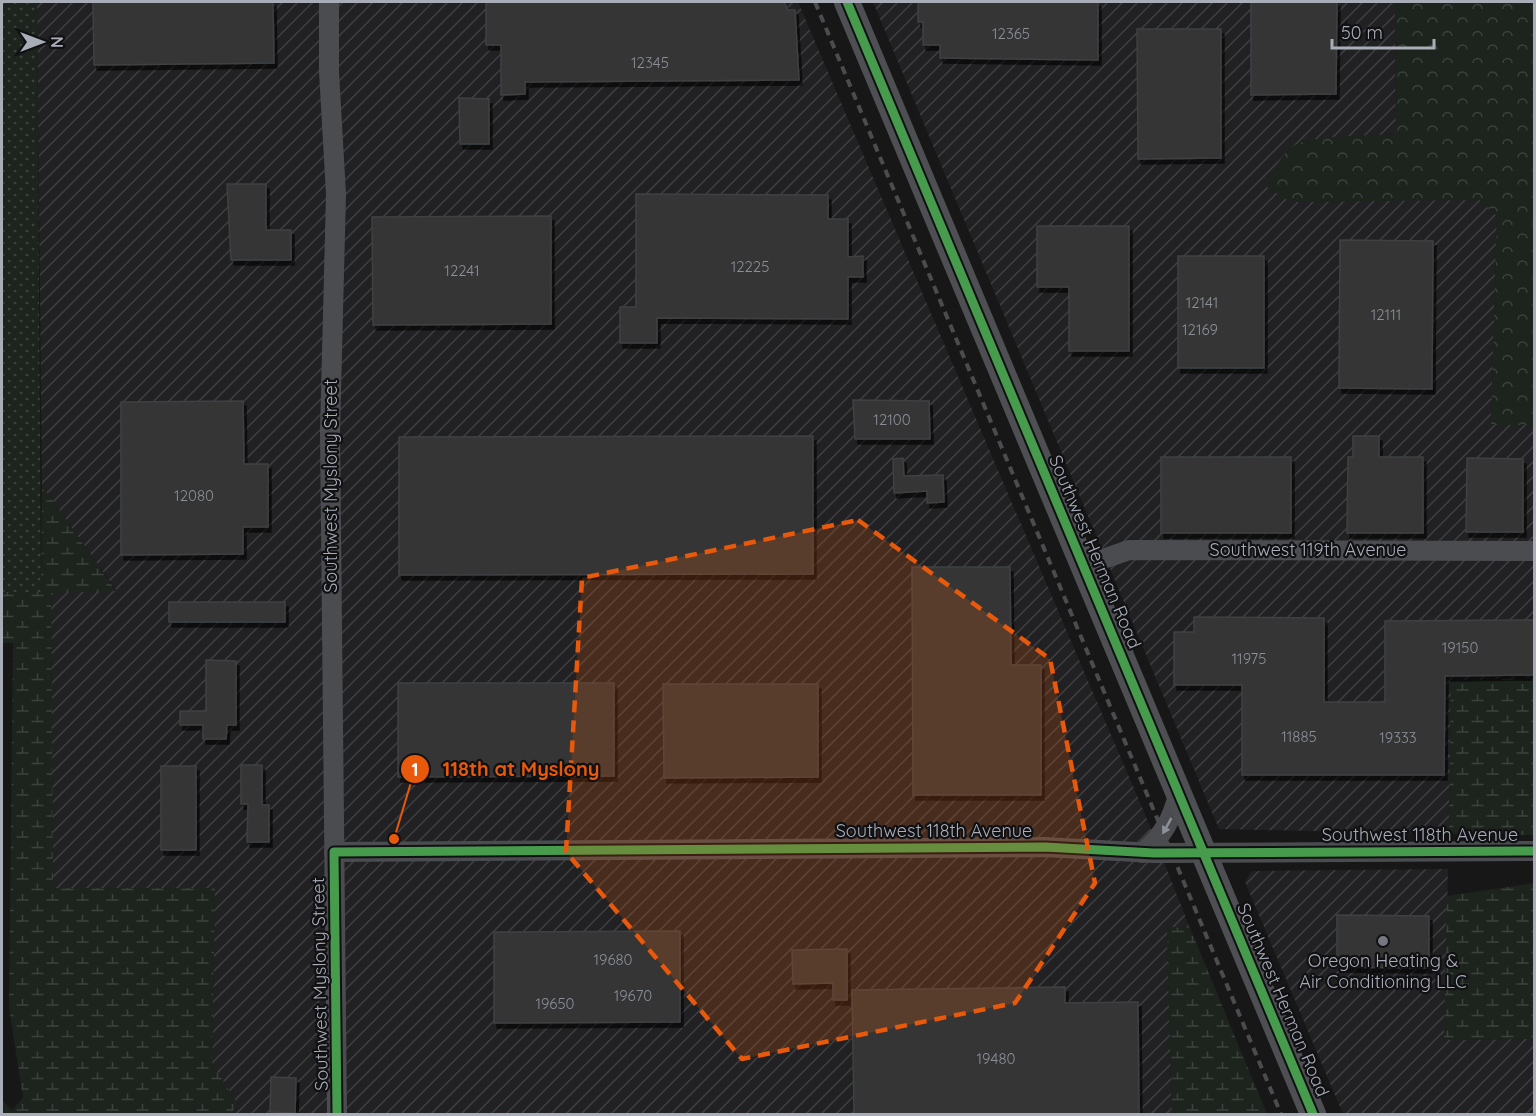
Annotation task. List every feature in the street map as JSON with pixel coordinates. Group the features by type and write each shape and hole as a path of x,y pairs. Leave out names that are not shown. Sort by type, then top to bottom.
{"main road":[{"name":"Southwest Herman Road","path":"847,2 1313,1114"}],"street":[{"name":"Southwest Myslony Street","path":"329,2 329,72 336,194 330,420 337,1114"},
{"name":"Southwest 119th Avenue","path":"1083,566 1129,550 1534,551"},
{"path":"1142,853 1163,834 1173,815 1179,792"},
{"name":"Southwest 118th Avenue","path":"334,852 1074,847 1142,853 1534,851"}],"highlighted area":[{"path":"858,520 1050,659 1095,883 1015,1003 742,1059 566,852 582,578"}],"shaded area":[{"path":"37,2 798,2 1144,812 1190,928 1167,927 1172,1114 230,1114 238,1105 212,1063 215,889 53,888 51,592 116,590 42,486"},
{"path":"873,2 1395,2 1396,134 1336,137 1295,145 1291,202 1479,199 1497,216 1491,425 1534,425 1534,678 1451,681 1449,834 1219,829"},
{"path":"1448,869 1444,1040 1534,1039 1534,1114 1343,1114 1245,882 1252,871"}],"green space":[{"path":"2,2 37,2 41,592 2,592"},
{"path":"1395,2 1534,2 1534,425 1491,425 1497,216 1479,200 1291,202 1267,187 1281,158 1295,145 1315,139 1396,134"},
{"path":"42,486 116,591 51,593 53,888 215,888 212,1063 238,1105 230,1114 2,1114 2,1100 12,1110 23,1098 9,1007 13,643 2,643 2,592 41,592"},
{"path":"1534,678 1534,835 1449,834 1451,681"},
{"path":"1534,883 1534,1039 1444,1040 1447,896"},
{"path":"1167,927 1190,928 1267,1114 1172,1114"}],"building":[{"path":"93,2 273,2 274,63 94,65"},
{"path":"486,2 784,2 788,10 795,10 799,80 525,82 525,94 501,95 501,45 486,45"},
{"path":"918,2 1098,2 1098,60 940,58 940,45 923,45 923,22 918,22"},
{"path":"1251,2 1337,2 1336,94 1251,95"},
{"path":"1137,29 1221,29 1221,158 1138,159"},
{"path":"459,98 489,99 489,144 460,144"},
{"path":"227,184 266,184 266,230 291,230 291,260 231,260"},
{"path":"636,194 828,195 828,219 848,219 848,257 863,256 863,277 848,277 848,319 657,318 657,343 620,343 620,307 636,307"},
{"path":"551,216 551,324 373,325 372,217"},
{"path":"1037,226 1129,226 1129,351 1069,351 1069,287 1037,287"},
{"path":"1340,240 1433,241 1432,389 1339,388"},
{"path":"1178,256 1264,256 1264,368 1178,368"},
{"path":"853,400 929,401 930,439 855,439"},
{"path":"243,401 244,464 268,464 268,527 243,527 243,554 121,555 121,402"},
{"path":"813,436 813,574 399,575 399,437"},
{"path":"1353,436 1379,436 1379,457 1423,457 1423,533 1347,533 1348,457 1353,457"},
{"path":"1161,457 1291,457 1291,533 1161,533"},
{"path":"903,458 904,476 943,475 944,502 927,503 927,491 894,493 893,459"},
{"path":"1467,458 1523,459 1523,532 1466,532"},
{"path":"912,567 1010,567 1011,665 1041,665 1041,795 913,795"},
{"path":"169,602 285,602 285,622 169,622"},
{"path":"1194,617 1324,618 1324,702 1385,702 1385,621 1534,620 1534,675 1445,676 1444,775 1242,775 1242,685 1174,685 1174,632 1194,632"},
{"path":"206,660 236,661 236,725 227,725 226,739 203,739 203,725 180,725 180,711 206,711"},
{"path":"398,683 614,683 614,776 398,777"},
{"path":"663,684 818,684 818,777 664,778"},
{"path":"241,765 262,765 262,805 269,805 269,842 247,842 248,804 241,804"},
{"path":"161,766 196,766 196,850 161,850"},
{"name":"Oregon Heating & Air Conditioning LLC","path":"1337,915 1429,916 1429,968 1337,967"},
{"path":"680,931 680,1022 494,1023 494,932"},
{"path":"847,949 847,1000 833,1000 833,983 793,984 792,950"},
{"path":"1065,987 1065,1003 1138,1002 1139,1114 854,1114 852,990"},
{"path":"271,1077 296,1078 295,1113 270,1112"}],"railway":[{"path":"815,2 1281,1114"}],"cycle path":[{"path":"847,2 1313,1114"},
{"path":"337,1114 334,852 1045,847 1154,853 1534,851"}],"place":[{"name":"118th at Myslony","path":"394,839"},
{"name":"Oregon Heating & Air Conditioning LLC","path":"1383,941"}]}
